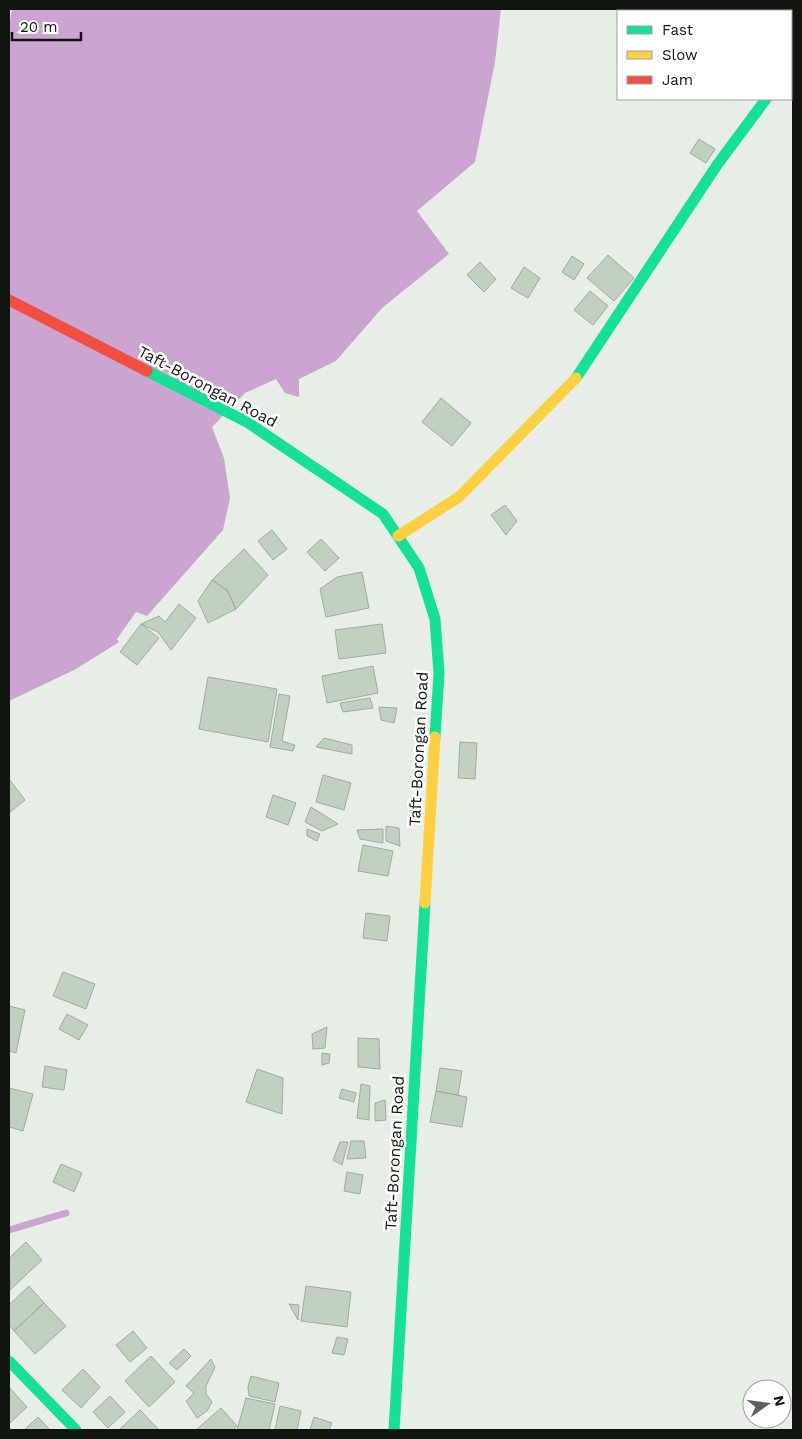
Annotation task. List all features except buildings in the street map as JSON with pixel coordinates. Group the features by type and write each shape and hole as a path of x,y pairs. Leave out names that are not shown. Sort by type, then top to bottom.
{"main road":[{"path":"398,536 459,497 577,376 717,165 765,100"},
{"name":"Taft-Borongan Road","path":"9,300 247,422 383,514 419,568 435,619 439,673 394,1430"},
{"path":"9,1362 76,1430"}],"shaded area":[{"path":"12,9 501,9 495,62 475,162 417,211 449,254 382,308 336,361 299,379 299,397 285,393 276,379 245,393 212,427 224,458 230,498 223,530 147,616 136,612 117,639 119,642 76,669 9,701 9,28"}],"waterway":[{"path":"9,1230 66,1213"}],"traffic: fast":[{"path":"576,378 717,165 765,100"},
{"path":"147,371 247,422 383,514 419,568 435,619 439,673 435,737"},
{"path":"394,1430 425,903"},
{"path":"9,1361 76,1430"}],"traffic: slow":[{"path":"398,536 459,497 576,378"},
{"path":"425,903 435,737"}],"traffic: jam":[{"path":"9,300 147,371"}]}
